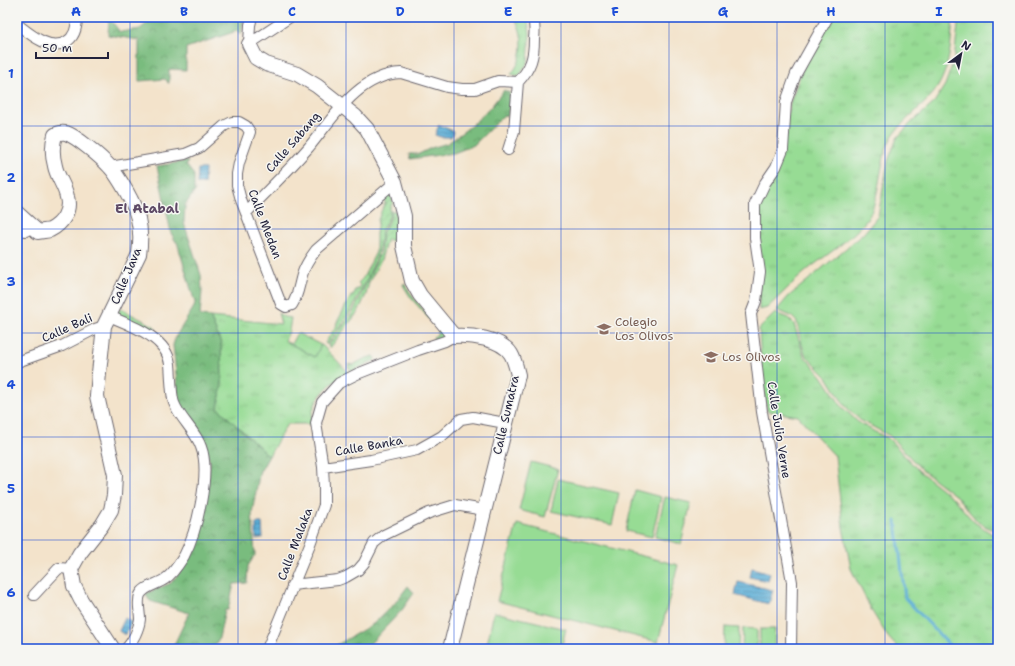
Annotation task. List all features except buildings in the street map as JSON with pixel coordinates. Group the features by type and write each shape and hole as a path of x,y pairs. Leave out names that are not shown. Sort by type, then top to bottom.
{"street":[{"path":"17,24 43,41 54,45 68,41 72,37 75,31 77,17"},
{"path":"252,17 249,44 256,58 266,64 297,74 317,86 355,116 367,129 395,182 404,216 404,246 412,280 420,295 454,336"},
{"path":"249,44 290,17"},
{"path":"508,150 514,131 518,82 526,74 534,56 535,24 533,17"},
{"name":"Calle Julio Verne","path":"791,649 792,582 762,412 751,314 756,301 760,272 755,238 755,204 765,183 776,167 783,150 786,102 796,74 828,17"},
{"name":"Calle Sabang","path":"246,213 308,147 342,105 370,82 395,73 401,73 462,89 475,89 498,81 518,82"},
{"name":"Calle Medan","path":"110,167 186,154 199,148 224,126 232,122 240,122 246,126 250,132 240,163 237,185 246,213 281,304 286,307 292,305 296,299 302,273 316,250 395,182"},
{"name":"Calle Java","path":"17,230 26,231 33,227 38,232 49,230 61,222 68,208 67,196 55,166 52,143 55,135 59,132 70,134 110,167 131,200 140,223 141,242 139,254 106,322 98,396 115,475 114,495 111,510 71,568"},
{"path":"17,214 33,227"},
{"path":"106,322 140,329 166,350 170,361 174,403 201,446 205,462 203,490 198,516 192,537 184,556 167,578 158,584 146,588 142,592 139,597 140,621 136,634 126,649"},
{"name":"Calle Bali","path":"17,362 62,346 106,322"},
{"name":"Calle Sumatra","path":"450,649 518,375 515,363 510,353 499,344 486,338 454,336"},
{"name":"Calle Malaka","path":"267,649 310,544 324,505 323,467 316,423 322,402 339,383 357,374 445,341 454,336"},
{"name":"Calle Banka","path":"323,467 383,458 417,450 434,442 461,419 473,416 505,423"},
{"path":"292,585 338,580 346,577 358,570 364,563 374,543 384,535 429,513 455,505 484,510"},
{"path":"34,595 59,568 71,568 74,586 81,600 113,649"}],"green space":[{"path":"155,17 245,17 241,34 237,31 186,48 186,70 169,69 168,83 166,79 139,81 139,40 108,35 109,18 120,32 140,29"},
{"path":"514,17 527,17 530,33 528,62 519,76 511,74 519,61 522,46 520,31"},
{"path":"832,17 953,17 950,49 946,69 937,88 925,103 896,130 888,144 876,196 870,215 865,222 847,240 805,272 767,308 759,310 760,203 769,184 791,100 803,68"},
{"path":"959,17 998,17 998,528 990,529 978,522 956,496 922,470 890,436 860,420 845,406 827,377 806,356 797,322 791,316 777,310 788,297 864,233 878,216 888,161 897,138 911,123 933,104 945,85 954,60"},
{"path":"504,90 510,93 508,116 504,115 474,145 454,153 410,159 409,154 419,154 431,148 448,143 472,125 490,108"},
{"path":"188,161 186,165 194,175 194,191 196,190 185,205 184,223 201,275 202,291 200,316 210,317 221,343 222,383 218,408 269,456 260,470 252,513 255,555 248,566 247,583 234,584 228,610 225,610 219,638 213,649 172,649 189,613 150,601 145,594 171,583 182,569 190,551 207,491 210,463 205,444 179,403 173,345 176,336 195,303 177,242 171,233 157,166"},
{"path":"389,193 391,194 393,202 390,208 390,215 382,230 378,253 351,311 327,345 325,343 337,325 336,324 351,296 353,296 356,289 358,290 360,285 358,283 363,278 376,252 378,220 384,204 386,204 383,198"},
{"path":"391,211 396,211 397,238 394,242 387,239 381,260 369,282 366,295 358,312 330,348 328,346 353,312 380,253 382,234 391,216"},
{"path":"404,283 413,297 445,335 444,337 435,340 433,337 437,335 439,330 411,298 403,285"},
{"path":"121,309 154,326 156,329 153,333 116,315"},
{"path":"278,313 284,317 291,318 289,331 285,341 315,357 321,345 323,346 349,373 334,382 322,393 314,407 311,424 287,424 269,456 218,408 222,383 221,343 210,317 281,324"},
{"path":"775,313 788,318 794,324 804,356 822,376 842,407 858,422 888,438 919,471 952,497 974,522 992,534 998,532 998,649 899,649 888,637 873,613 851,569 843,527 835,456 798,416 767,411 762,381 759,329"},
{"path":"297,333 321,345 315,357 291,344"},
{"path":"374,356 375,360 352,371 348,367 349,364 353,365"},
{"path":"531,462 558,469 545,517 519,510"},
{"path":"558,479 619,493 612,525 551,511"},
{"path":"635,490 661,497 652,537 626,531"},
{"path":"665,497 691,503 681,544 655,537"},
{"path":"517,524 678,565 658,642 497,601"},
{"path":"408,586 414,593 402,610 365,649 330,649 373,624 395,603"},
{"path":"494,612 566,629 561,649 486,649"},
{"path":"725,627 739,628 738,649 724,649"},
{"path":"743,628 757,629 757,649 742,649"},
{"path":"760,629 775,629 774,649 760,649"}],"water":[{"path":"439,125 453,131 453,135 451,137 441,137 435,135"},
{"path":"198,169 205,169 204,184 197,184"},
{"path":"256,523 262,523 263,538 256,539"},
{"path":"752,568 770,573 768,581 750,577"},
{"path":"738,582 773,590 769,604 735,595"},
{"path":"125,618 132,622 125,635 119,631"}],"waterway":[{"path":"896,521 905,598 953,649"}],"place":[{"name":"Colegio Los Olivos","path":"604,329"},
{"name":"Los Olivos","path":"711,357"}],"district":[{"name":"El Atabal","path":"147,208"}]}
